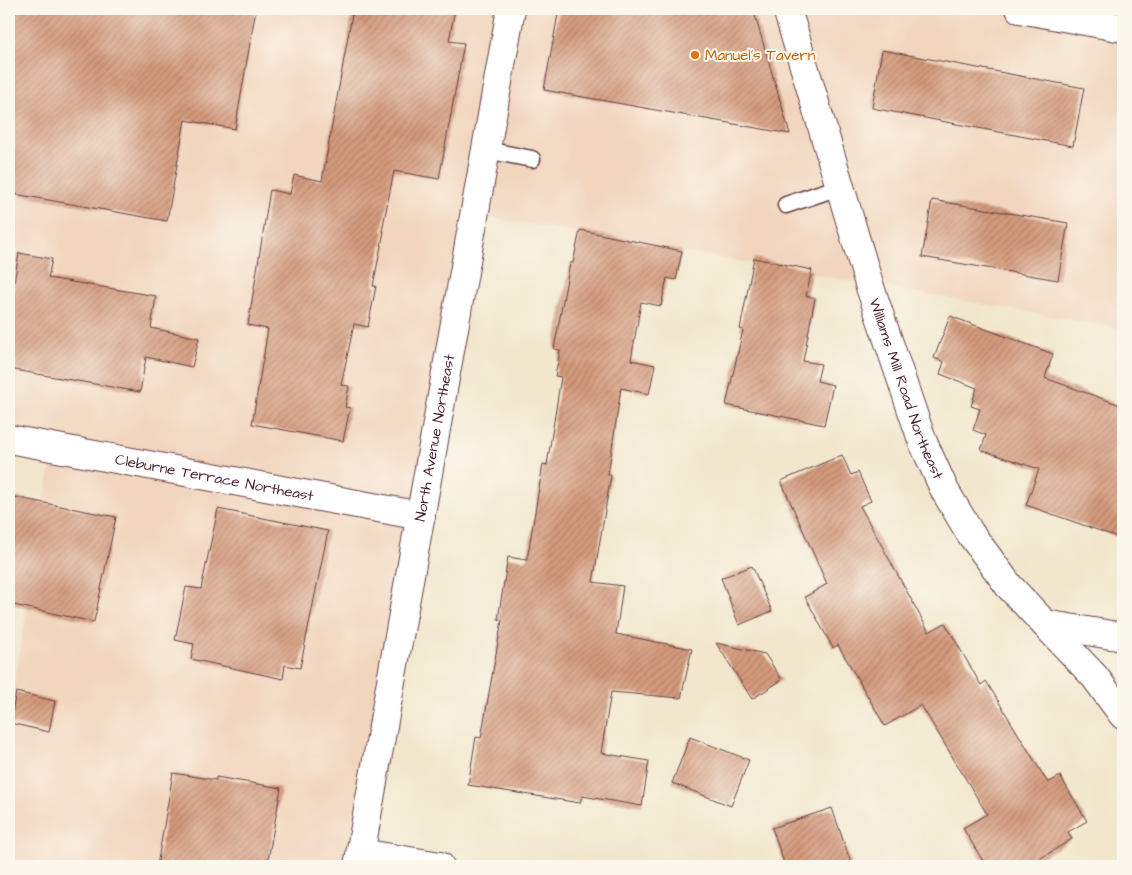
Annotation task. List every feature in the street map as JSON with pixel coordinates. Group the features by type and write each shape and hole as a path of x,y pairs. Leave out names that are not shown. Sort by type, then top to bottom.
{"street":[{"name":"North Avenue Northeast","path":"359,859 511,9"},
{"name":"Williams Mill Road Northeast","path":"787,9 868,284 922,440 945,491 970,533 1009,586 1095,676 1123,715"},
{"path":"1020,9 1123,28"},
{"name":"Cleburne Terrace Northeast","path":"9,439 421,516"},
{"path":"1045,624 1123,637"},
{"path":"359,859 440,866"}],"lane":[{"path":"486,150 532,159"},
{"path":"786,205 839,187"}],"shaded area":[{"path":"9,9 1123,9 1123,329 483,216 361,866 9,866 9,716 53,451 9,443"}],"building":[{"path":"9,9 256,9 235,129 185,120 167,221 9,193"},
{"path":"353,9 455,9 449,41 464,43 439,179 394,171 382,231 384,231 373,286 376,286 368,327 354,324 341,385 349,386 345,407 350,408 343,441 252,424 268,329 248,325 270,190 290,194 294,175 322,181"},
{"path":"559,9 753,9 790,134 544,90"},
{"path":"882,50 1084,88 1073,146 872,108"},
{"path":"932,200 1068,223 1058,280 922,257"},
{"path":"580,230 682,251 676,280 667,278 661,306 641,302 631,360 655,365 649,394 621,388 608,475 611,475 593,582 623,586 616,634 692,649 681,698 611,692 601,753 649,761 642,806 582,796 580,803 468,785 476,737 481,738 502,620 498,619 508,557 527,560 543,464 547,465 561,377 555,376 560,350 554,349 570,263 573,263"},
{"path":"19,253 52,259 48,278 156,296 151,328 199,338 192,367 146,357 140,392 9,369 9,312"},
{"path":"754,258 812,270 806,296 815,298 803,361 821,364 817,381 833,385 824,425 726,405 743,330 740,329"},
{"path":"950,316 1053,354 1045,378 1123,406 1123,539 1026,505 1039,469 981,450 986,435 973,430 980,409 971,406 977,388 940,374 944,362 934,358"},
{"path":"842,455 851,475 858,472 871,501 860,506 929,632 945,623 981,685 986,681 1048,783 1060,776 1087,821 1068,832 1072,839 1028,866 986,866 963,828 987,814 921,705 885,726 838,645 833,648 805,597 827,584 781,481"},
{"path":"9,496 116,517 94,622 9,604"},
{"path":"218,509 328,531 300,668 285,665 283,679 191,659 194,644 175,640 186,587 201,589"},
{"path":"752,566 772,611 739,625 721,578"},
{"path":"716,643 765,654 782,680 752,699"},
{"path":"16,692 55,701 49,732 10,723"},
{"path":"690,737 749,760 731,806 672,783"},
{"path":"173,773 216,780 216,777 281,788 267,866 157,866"},
{"path":"832,808 852,866 785,866 772,828"}],"place":[{"name":"Manuel's Tavern","path":"695,55"}]}
